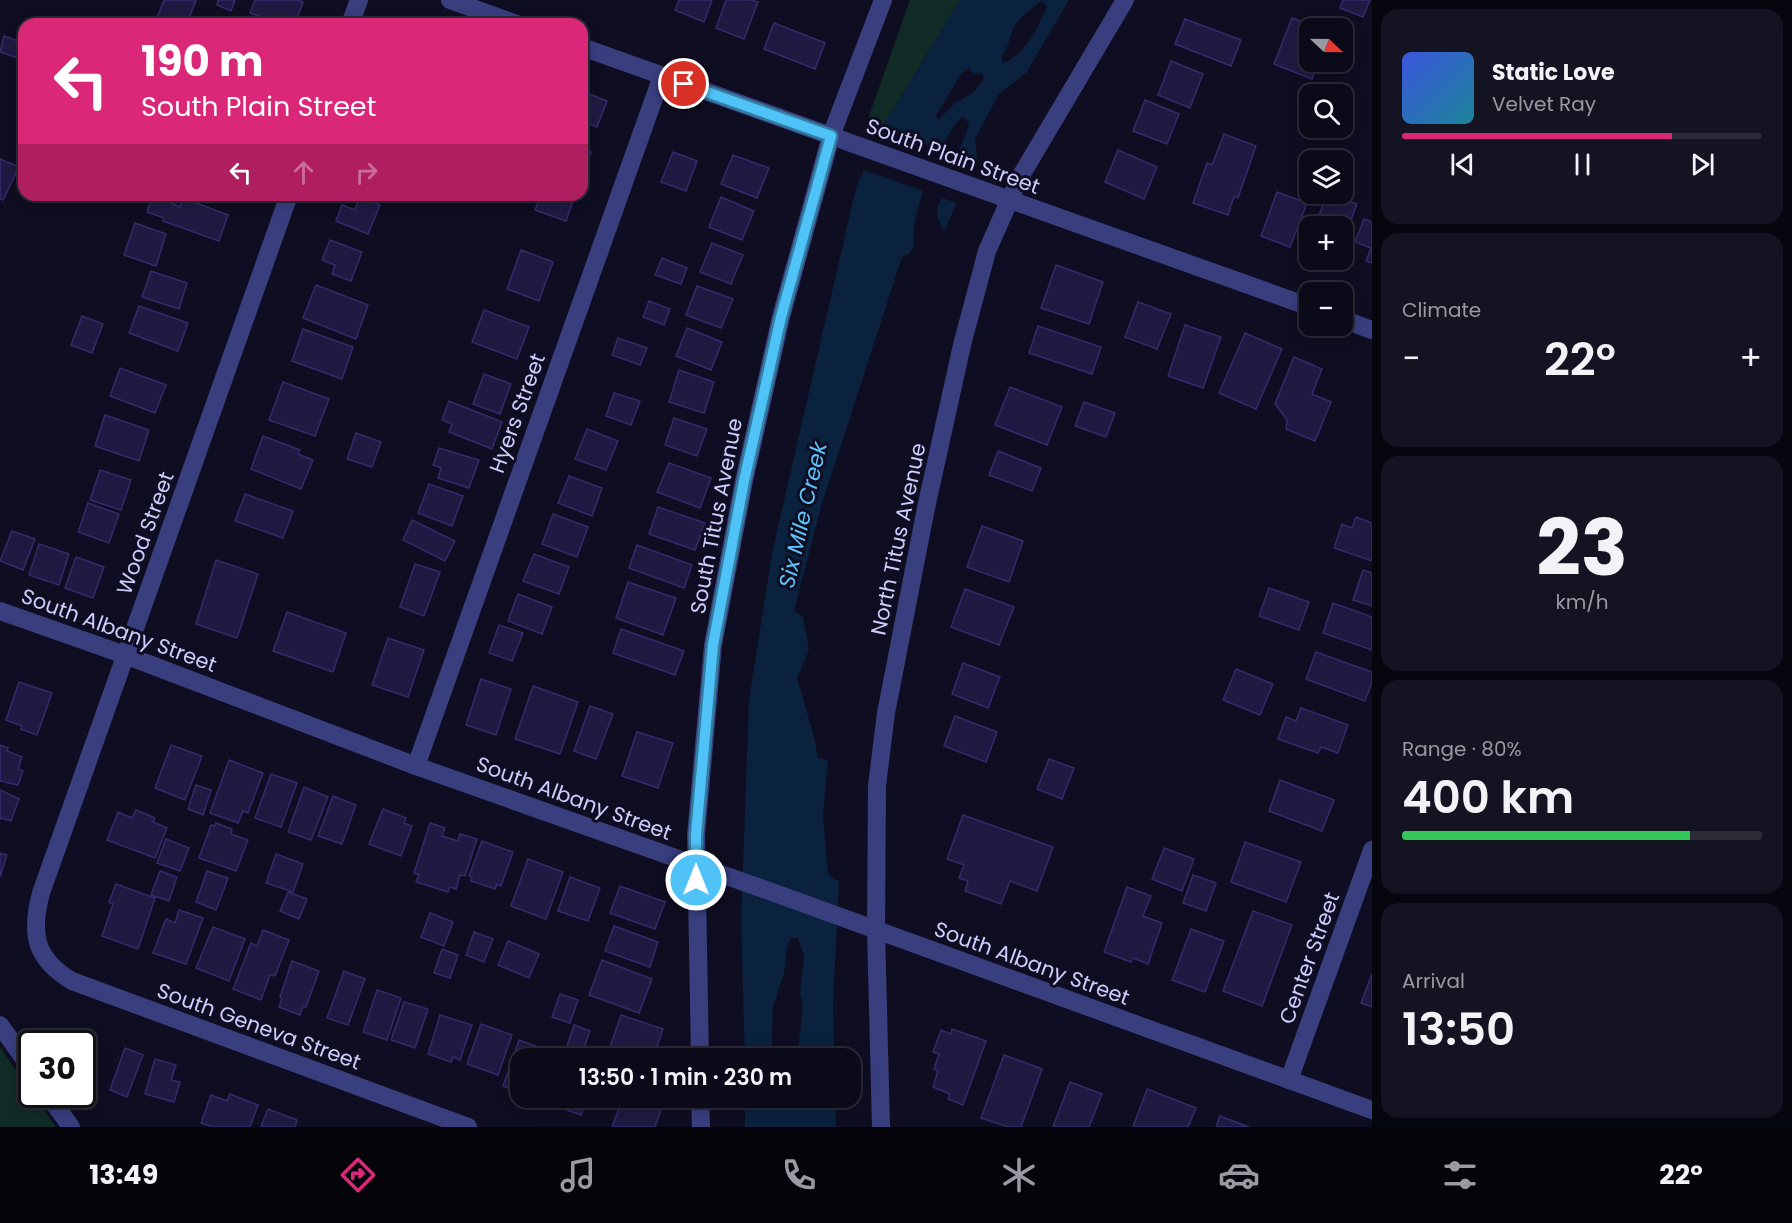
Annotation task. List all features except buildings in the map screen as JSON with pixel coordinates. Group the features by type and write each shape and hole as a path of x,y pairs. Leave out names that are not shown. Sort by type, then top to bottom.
{"street":[{"path":"352,18 358,0"},
{"path":"450,0 500,18"},
{"name":"South Titus Avenue","path":"700,1048 696,835 710,670 722,598 744,481 781,317 831,136 883,0"},
{"name":"North Titus Avenue","path":"881,1127 876,930 877,786 886,713 926,508 962,345 987,251 1019,179 1125,0"},
{"name":"South Plain Street","path":"588,49 1299,303"},
{"name":"Hyers Street","path":"416,766 662,76"},
{"name":"Wood Street","path":"43,956 35,935 36,913 41,893 287,201"},
{"path":"1353,323 1372,330"},
{"name":"South Albany Street","path":"0,610 416,766 1372,1110"},
{"name":"Center Street","path":"1289,1080 1372,850"},
{"name":"South Geneva Street","path":"43,956 58,973 72,981 468,1127"},
{"path":"0,1025 18,1050"},
{"path":"57,1108 70,1127"},
{"path":"700,1108 701,1127"}],"green space":[{"path":"910,0 960,0 883,126 868,119"},
{"path":"0,1047 18,1073 18,1108 43,1108 56,1127 0,1127"}],"water":[{"name":"Six Mile Creek","path":"960,0 1069,0 1026,73 999,94 975,139 977,158 944,231 938,219 937,209 969,125 966,119 962,117 954,126 936,158 916,216 914,245 910,253 902,257 821,507 794,611 803,617 809,650 797,678 818,758 828,760 823,815 828,874 839,882 833,1007 834,1048 798,1048 803,1006 800,993 804,956 798,938 791,938 787,947 784,973 773,1007 771,1048 745,1048 741,922 749,700 772,553 856,188 883,126","holes":["1041,1 1047,6 1025,47 1003,63 1001,57 1015,25","969,68 974,74 982,73 984,78 974,92 955,103 938,120 936,116 961,74"]},
{"path":"745,1108 835,1108 836,1127 745,1127"}],"pier":[{"path":"879,127 944,151 926,192 861,169"},
{"path":"956,155 978,163 960,204 939,197"}],"route":[{"path":"684,84 831,136 781,317 744,481 713,645 696,835 696,880"}]}
